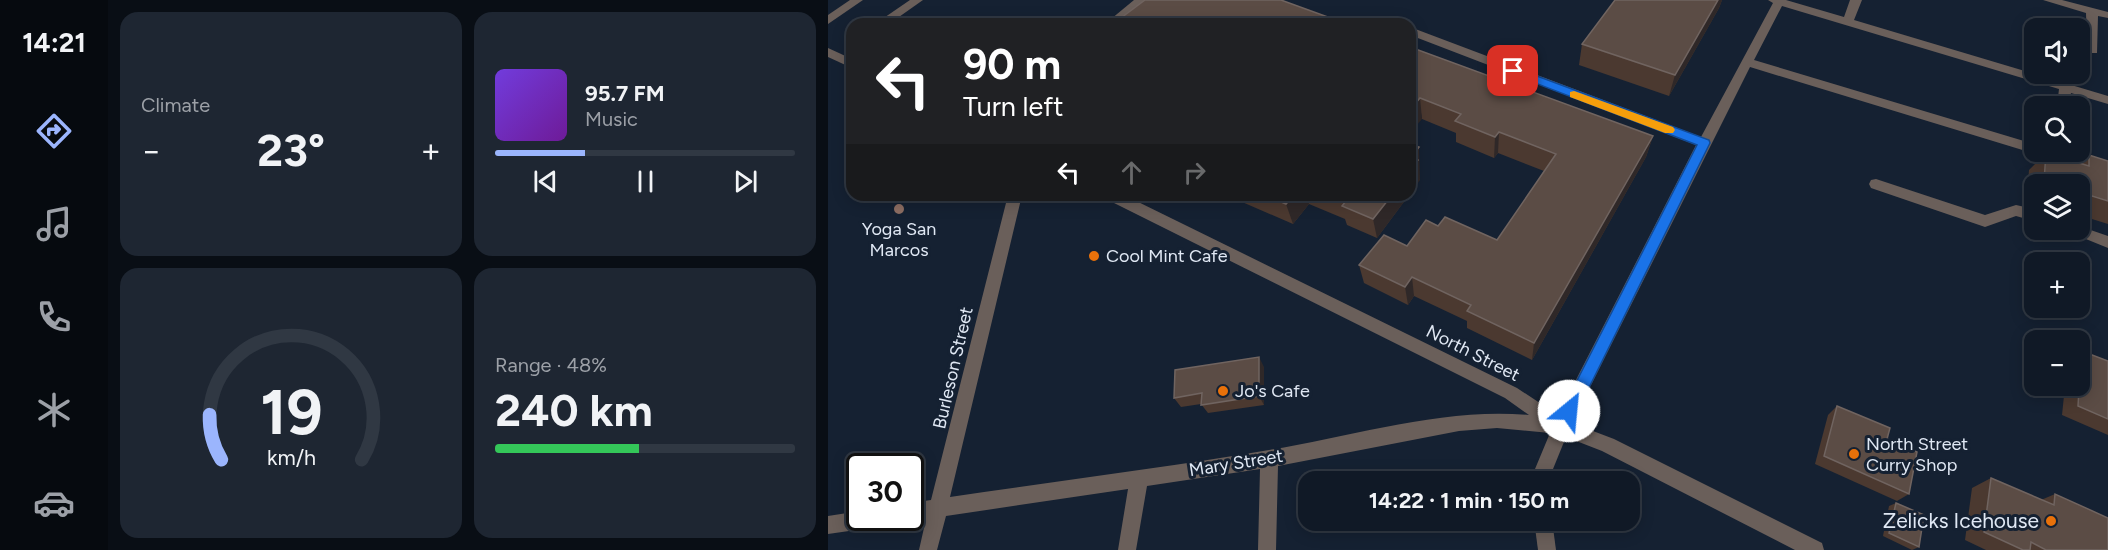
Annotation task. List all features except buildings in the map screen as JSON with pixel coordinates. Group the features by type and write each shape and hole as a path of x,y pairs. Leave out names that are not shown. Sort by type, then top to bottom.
{"street":[{"path":"828,20 857,0"},
{"path":"890,18 917,0"},
{"path":"1118,18 1141,0"},
{"path":"1544,471 1561,427 1778,0 2108,100"},
{"path":"1848,22 1856,0"},
{"path":"2049,0 2108,15"},
{"path":"2092,11 2093,50"},
{"path":"1416,33 1704,143"},
{"path":"828,52 846,61"},
{"path":"1747,62 2024,146"},
{"path":"2064,96 2065,87"},
{"path":"2082,162 2108,171"},
{"path":"1876,184 1985,221 2016,210 2024,212"},
{"name":"Burleson Street","path":"928,550 941,508 1014,201"},
{"name":"North Street","path":"1123,201 1511,393 1561,427 1608,445 1815,550"},
{"path":"2090,235 2108,242"},
{"name":"Mary Street","path":"924,510 1269,459 1459,423 1497,420 1561,427"},
{"path":"1267,550 1269,459"},
{"path":"1127,550 1139,478"},
{"path":"828,525 846,522"},
{"path":"1544,531 1547,550"}],"slow traffic":[{"path":"1574,95 1669,130"}],"place":[{"name":"Yoga San Marcos","path":"899,209"},
{"name":"Cool Mint Cafe","path":"1094,256"},
{"name":"Jo's Cafe","path":"1223,391"},
{"name":"North Street Curry Shop","path":"1854,454"},
{"name":"Zelicks Icehouse","path":"2051,521"}],"route":[{"path":"1513,71 1704,143 1569,411"}]}
